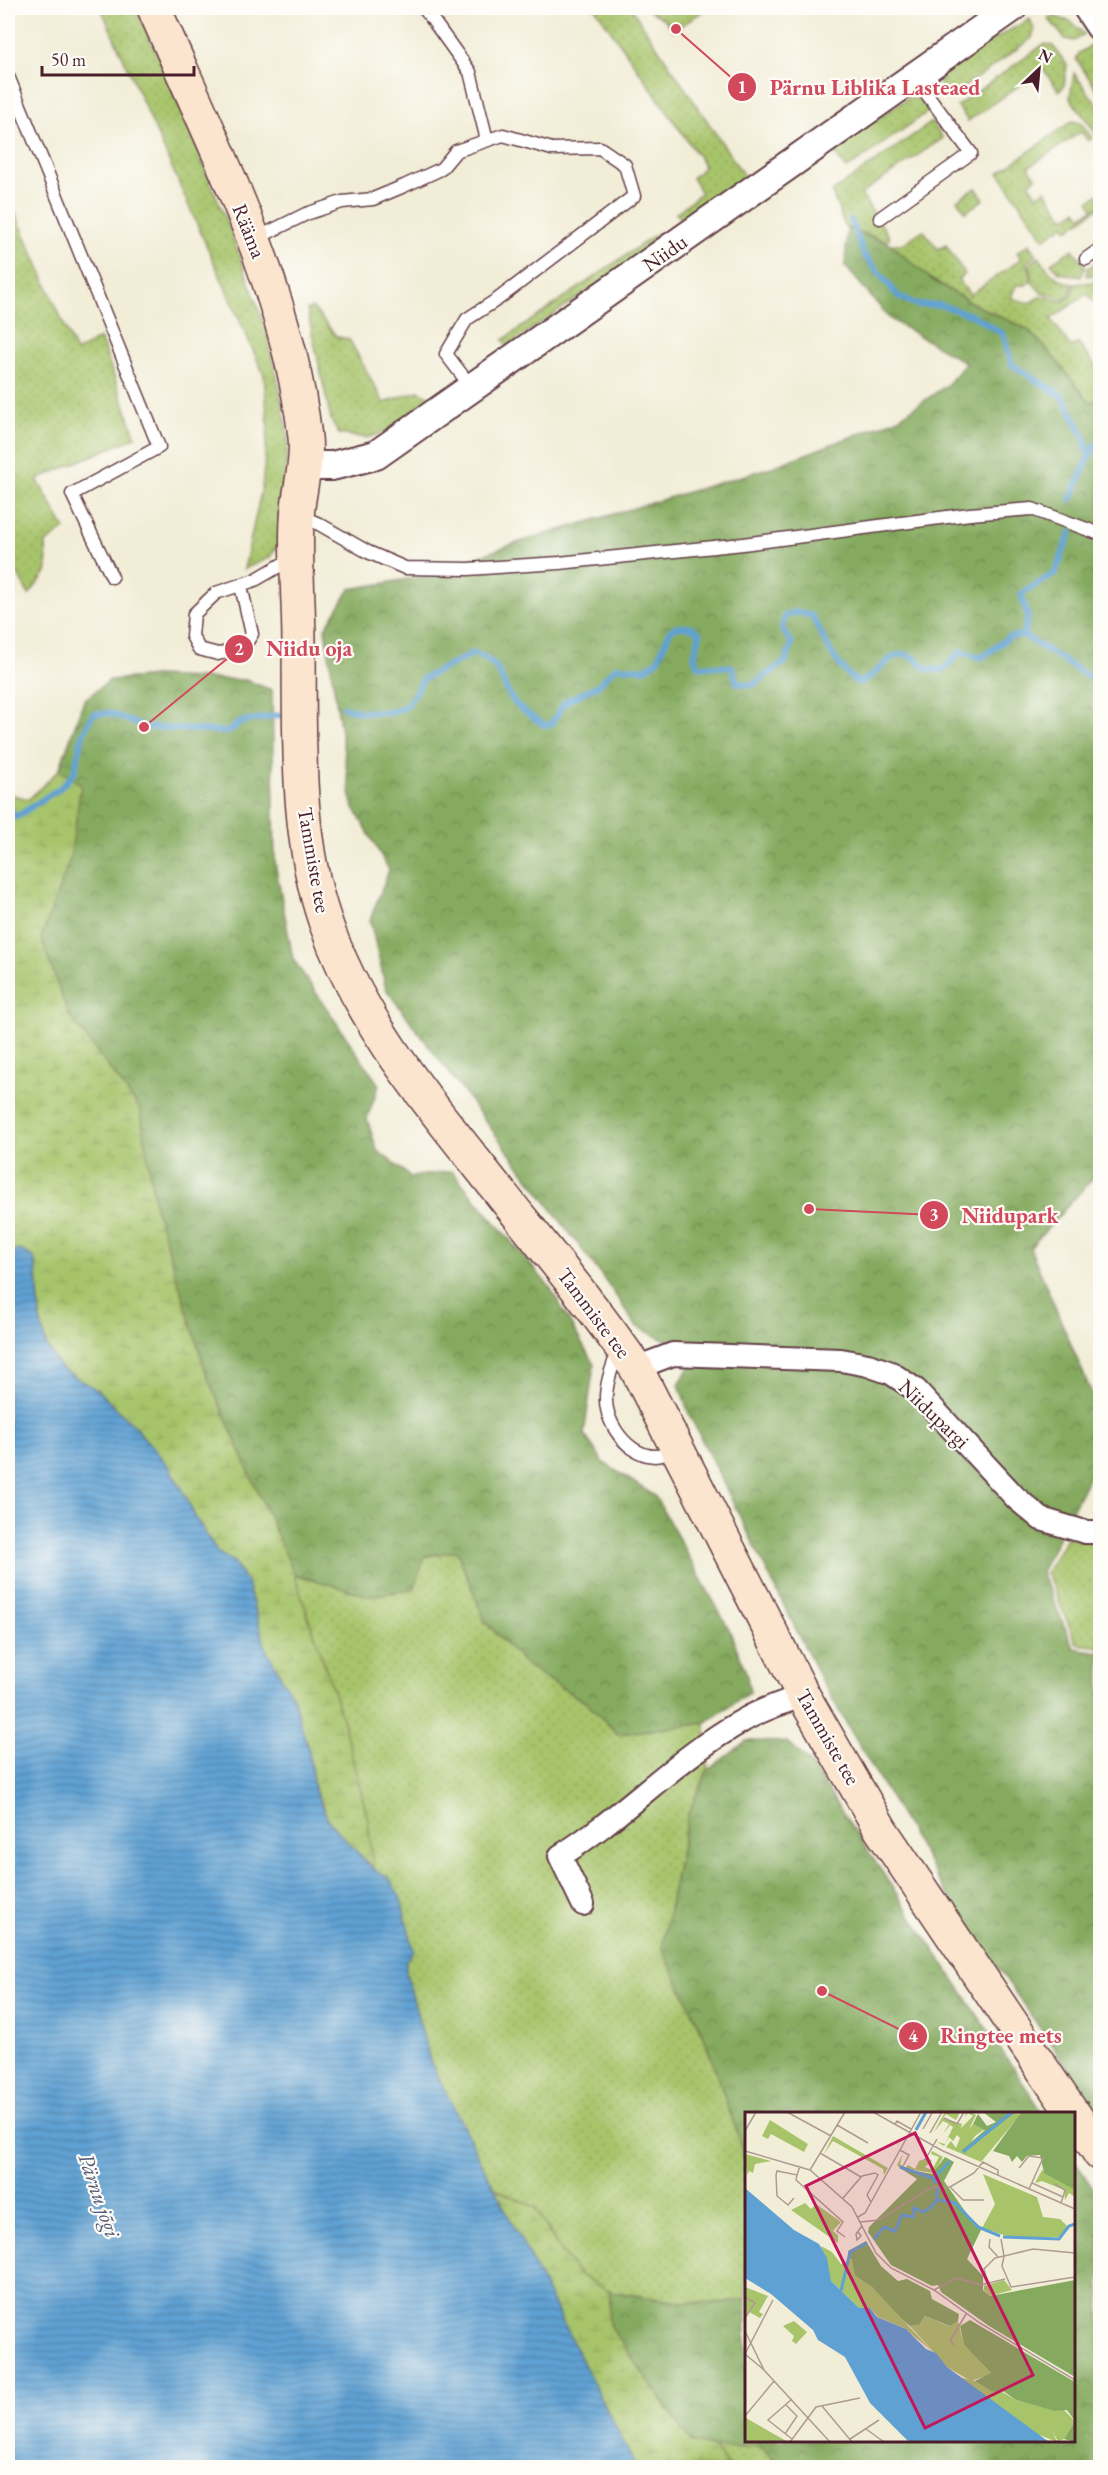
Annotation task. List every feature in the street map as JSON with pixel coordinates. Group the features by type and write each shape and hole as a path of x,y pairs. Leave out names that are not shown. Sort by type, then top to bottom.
{"main road":[{"name":"Rääma","path":"154,8 262,261 290,358 305,440 304,466"},
{"name":"Tammiste tee","path":"304,466 297,515 297,555 301,771 308,845 325,922 366,1013 434,1110 628,1357 803,1695 881,1830 1072,2112"},
{"name":"Tammiste tee","path":"1075,2117 1101,2154"}],"street":[{"name":"Niidu","path":"304,466 332,466 376,455 1012,8"},
{"path":"1088,8 1101,27"},
{"name":"Niidupargi","path":"628,1357 673,1354 841,1360 868,1365 891,1373 916,1390 1016,1498 1041,1519 1085,1532 1101,1532"},
{"path":"583,1904 560,1857 614,1819 688,1758 744,1719 803,1695"}],"lane":[{"path":"424,8 470,72 487,140"},
{"path":"8,76 159,447 72,494 112,577"},
{"path":"880,218 971,153 915,77"},
{"path":"254,240 306,214 342,202 373,199 404,186 441,170 456,151 503,135 552,149 600,148 625,165 634,196 498,299 467,319 446,354 472,388"},
{"path":"1086,259 1101,249"},
{"path":"297,515 319,524 368,552 405,568 468,569 559,563 743,544 970,514 1032,509 1101,534"},
{"path":"241,586 252,634 242,649 218,654 199,649 192,636 194,614 216,593 241,586 297,555"},
{"path":"628,1357 609,1372 606,1408 620,1439 645,1456 665,1456 677,1448"}],"green space":[{"path":"101,8 135,8 161,62 229,227 265,326 288,436 281,542 269,558 244,569 262,487 268,426 264,375"},
{"path":"595,8 631,8 745,177 685,223 676,213 701,193 692,178 703,168 703,163"},
{"path":"644,8 700,8 703,11 674,31 664,19"},
{"path":"1053,16 1071,22 1084,34 1074,41 1065,39 1048,18"},
{"path":"1030,19 1034,30 1032,38 948,99 940,87 941,75 987,43"},
{"path":"1044,44 1053,46 1067,65 1064,86 1059,91 1043,69 968,121 957,106"},
{"path":"1093,44 1100,53 1100,94 1076,59 1079,53"},
{"path":"1074,73 1100,109 1100,139 1070,98"},
{"path":"908,98 921,101 929,111 847,169 831,149"},
{"path":"1072,121 1081,123 1092,138 1088,141 1081,132 1029,167 1036,178 1029,184 1037,196 1045,190 1064,218 1077,210 1082,216 1093,209 1089,201 1100,193 1100,206 1068,230 1064,225 1044,239 999,173"},
{"path":"932,122 943,138 861,194 890,238 887,241 845,227 832,192"},
{"path":"976,188 984,199 966,212 957,200"},
{"path":"8,196 76,352 100,338 136,437 37,479 65,529 46,543 47,571 29,595 8,556"},
{"path":"847,228 890,244 932,280 979,307 1027,329 1045,347 1089,401 1100,402 1100,1170 1030,1248 1098,1408 1100,1455 1041,1572 1074,1648 1100,1652 1100,2115 945,1891 822,1682 689,1414 679,1384 691,1364 692,1345 662,1339 636,1326 608,1284 386,989 370,920 389,870 352,804 325,629 350,589 426,576 513,544 772,467 897,419 947,385 966,363 890,319 845,266"},
{"path":"923,230 938,249 946,245 965,274 958,279 970,295 1021,259 1017,252 1029,244 1036,255 1026,263 1031,272 1031,281 1026,285 1016,285 1011,298 1029,303 1041,296 1063,301 1071,297 1075,284 1100,281 1100,299 1095,303 1087,294 1051,319 1071,347 1078,343 1100,372 1100,402 1089,401 1045,347 1027,329 979,307 932,280 890,244 903,244"},
{"path":"658,233 661,241 507,346 503,340"},
{"path":"1073,249 1086,267 1081,277 1060,273 1051,263"},
{"path":"1039,257 1053,274 1073,284 1069,296 1064,299 1041,292 1032,282 1032,271 1029,265"},
{"path":"1100,260 1100,274 1086,276 1088,268"},
{"path":"313,308 337,337 349,339 384,403 418,391 431,397 386,432 366,438 339,434 331,420 307,309"},
{"path":"155,676 246,680 272,690 275,863 293,959 379,1085 367,1119 377,1150 411,1177 452,1171 551,1289 594,1365 584,1434 604,1463 655,1496 729,1629 746,1672 750,1692 705,1723 618,1734 587,1703 527,1666 485,1621 457,1551 425,1556 414,1589 369,1596 294,1574 207,1376 155,1207 140,1109 68,1014 41,938 70,859 81,785 59,770 84,700 110,680"},
{"path":"59,770 81,785 70,859 41,938 68,1014 140,1109 155,1207 207,1376 294,1574 341,1714 368,1819 373,1869 330,1823 314,1788 309,1752 293,1698 266,1649 247,1583 234,1562 218,1553 195,1517 168,1466 135,1427 97,1390 60,1368 46,1344 40,1319 37,1274 20,1250 8,1252 8,794 29,799"},
{"path":"1067,1537 1100,1543 1100,1647 1077,1644 1046,1572"},
{"path":"457,1551 485,1621 527,1666 587,1703 618,1734 705,1723 708,1770 688,1814 662,1947 703,2034 738,2135 745,2166 745,2299 724,2304 684,2303 610,2291 578,2274 561,2252 535,2207 494,2188 430,2061 406,1973 406,1960 388,1877 373,1869 368,1831 351,1756 294,1574 369,1596 425,1556"},
{"path":"746,1741 787,1742 808,1761 1042,2112 745,2112 745,2166 738,2135 703,2034 662,1947 688,1814 708,1770"},
{"path":"1075,2161 1100,2200 1100,2467 783,2467 760,2446 714,2448 691,2442 609,2325 610,2291 661,2300 695,2303 745,2299 745,2442 1075,2442"},
{"path":"494,2188 535,2207 561,2252 578,2274 610,2291 609,2325 691,2442 714,2448 728,2467 636,2467"},
{"path":"760,2446 783,2467 728,2467 714,2448"}],"water":[{"name":"Pärnu jõgi","path":"20,1250 34,1257 40,1319 46,1345 60,1368 97,1390 135,1427 168,1466 195,1517 218,1553 234,1562 247,1583 266,1649 293,1698 309,1752 314,1789 330,1823 373,1869 388,1877 400,1896 414,1951 406,1960 406,1973 430,2061 636,2467 8,2467 8,1252"}],"waterway":[{"path":"851,220 864,255 899,297 918,305 941,305 974,316 1003,334 1012,365 1062,396 1084,436 1089,456"},
{"path":"1071,499 1089,456 1100,439"},
{"path":"343,707 361,712 393,712 407,706 424,678 474,653 491,662 496,668 517,705 544,725 551,724 565,702 598,685 616,667 645,669 657,661 670,631 675,627 692,627 700,634 694,656 698,666 732,667 737,683 753,685 786,661 792,643 782,629 785,616 797,612 812,616 837,662 859,683 898,655 906,655 915,659 927,669 943,670 961,651 981,658 1009,637 1023,635 1028,618 1021,594 1055,573 1071,532"},
{"path":"1023,635 1100,684"},
{"path":"8,806 16,817 60,788 74,773 83,734 93,714 110,713 144,727 228,732 241,722 280,715"}],"place":[{"name":"Pärnu Liblika Lasteaed","path":"676,29"},
{"name":"Niidu oja","path":"144,727"},
{"name":"Niidupark","path":"809,1209"},
{"name":"Ringtee mets","path":"822,1991"}]}
